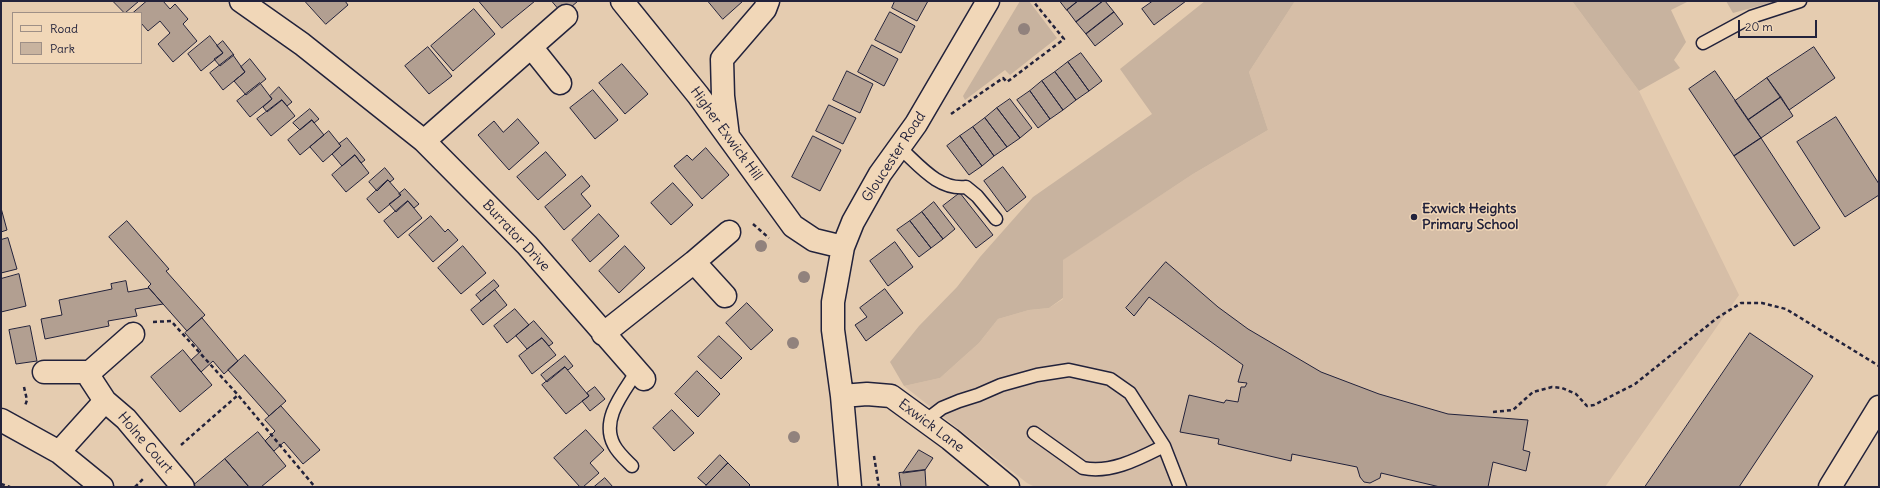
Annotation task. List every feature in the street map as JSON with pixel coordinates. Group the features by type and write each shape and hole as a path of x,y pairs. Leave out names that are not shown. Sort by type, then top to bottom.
{"street":[{"name":"Burrator Drive","path":"241,1 302,44 424,141 527,245 640,375"},
{"name":"Higher Exwick Hill","path":"622,1 698,95 793,226 814,240 843,247"},
{"path":"728,137 723,96 722,59 765,10 768,1"},
{"name":"Gloucester Road","path":"850,487 842,396 832,330 833,302 843,247 853,222 880,174 916,124 988,1"},
{"path":"424,141 532,48 566,16"},
{"path":"532,48 560,83"},
{"path":"603,334 694,262 729,232"},
{"path":"694,262 725,296"},
{"path":"44,372 90,372 133,334"},
{"name":"Holne Court","path":"90,372 90,378 105,401 126,419 183,487"},
{"name":"Exwick Lane","path":"842,396 867,394 890,396 925,421 1008,487"},
{"name":"Holne Court","path":"59,452 105,401"},
{"path":"1830,487 1879,407"},
{"path":"9,424 59,452 102,487"}],"lane":[{"path":"1703,43 1751,17 1800,1"},
{"path":"900,148 934,179 946,186 957,188 966,187 977,196 996,219"},
{"path":"925,421 942,408 978,395 1001,384 1037,375 1069,370 1110,379 1130,393 1164,446 1180,487"},
{"path":"632,466 614,446 610,435 610,419 617,402 640,375"},
{"path":"1034,433 1083,468 1092,470 1102,470 1118,465 1164,446"}],"path":[{"path":"916,124 939,120 957,111 1003,78 1006,82 1064,40 1033,1"},
{"path":"1493,412 1513,410 1533,392 1552,387 1562,388 1576,394 1587,406 1594,405 1635,384 1717,318 1741,303 1762,303 1786,309 1879,366"},
{"path":"133,334 149,322 171,321 238,395 315,487"},
{"path":"9,424 27,400 22,374 36,367 44,372"},
{"path":"201,428 238,395"},
{"path":"1,484 10,487"}],"shaded area":[{"name":"Exwick Heights Primary School","path":"1295,1 1572,1 1639,91 1739,295 1605,487 1035,487 1027,483 904,386 940,378 979,343 998,319 1029,310 1049,308 1063,299 1062,260 1193,174 1268,130 1249,72"}],"green space":[{"path":"1020,1 1029,1 1057,38 1010,75 1005,70 965,100 963,96"},
{"path":"1205,1 1295,1 1249,72 1268,130 1193,174 1063,260 1063,298 1049,308 1029,310 998,319 979,343 940,378 904,386 890,362 919,326 957,287 980,257 1033,197 1152,114 1120,69"},
{"path":"1572,1 1689,1 1671,10 1686,42 1674,60 1680,68 1639,91"},
{"path":"1726,1 1777,1 1733,13"}],"building":[{"path":"113,1 139,1 126,12 124,12"},
{"path":"147,1 163,1 170,9 175,4 188,19 183,24 197,41 173,62 158,44 170,33 160,21 148,31 142,24 142,12 134,12"},
{"path":"305,1 345,1 348,5 326,24"},
{"path":"479,1 535,1 502,28"},
{"path":"552,1 578,1 563,14"},
{"path":"708,1 743,1 723,19"},
{"path":"895,1 928,1 917,21 892,8"},
{"path":"1060,1 1078,1 1067,10"},
{"path":"1078,1 1103,1 1076,22 1067,10"},
{"path":"1105,1 1114,12 1086,34 1076,22"},
{"path":"1153,1 1186,1 1154,25 1142,9"},
{"path":"474,9 495,34 453,71 431,46"},
{"path":"890,12 915,26 901,53 875,40"},
{"path":"1114,12 1123,24 1095,46 1086,34"},
{"path":"210,36 223,53 201,71 188,54"},
{"path":"223,41 234,55 220,66 214,59 223,53 217,46"},
{"path":"872,45 898,59 884,86 858,72"},
{"path":"428,47 452,76 429,94 405,66"},
{"path":"1814,47 1835,78 1789,110 1767,78"},
{"path":"1081,53 1102,81 1089,91 1068,62"},
{"path":"233,55 245,72 223,90 210,73"},
{"path":"250,59 266,79 246,95 234,81 245,72 241,67"},
{"path":"1068,62 1089,91 1076,100 1055,72"},
{"path":"622,64 648,94 625,114 599,83"},
{"path":"847,71 873,84 860,113 833,100"},
{"path":"1715,71 1761,138 1734,156 1689,89"},
{"path":"1055,72 1076,100 1063,110 1042,81"},
{"path":"1767,78 1781,97 1748,120 1735,101"},
{"path":"1042,81 1063,110 1050,119 1030,91"},
{"path":"260,83 272,99 250,117 237,101"},
{"path":"279,87 292,102 287,106 282,100 267,112 263,107 272,99 270,96"},
{"path":"593,90 618,120 595,139 570,108"},
{"path":"1030,91 1050,119 1038,128 1017,100"},
{"path":"1781,97 1793,116 1761,138 1748,120"},
{"path":"1010,99 1032,128 1020,138 997,108"},
{"path":"282,100 295,116 271,136 257,119"},
{"path":"829,105 856,118 843,144 816,131"},
{"path":"997,108 1020,138 1007,147 985,118"},
{"path":"310,109 319,119 314,123 312,120 300,130 293,123"},
{"path":"1836,117 1879,184 1879,195 1845,217 1797,142"},
{"path":"985,118 1007,147 994,156 973,127"},
{"path":"518,119 539,143 509,170 478,135 494,121 503,132"},
{"path":"312,120 324,135 300,155 288,140"},
{"path":"973,127 994,156 982,166 960,136"},
{"path":"329,131 341,146 323,162 310,147"},
{"path":"813,136 841,150 820,191 792,177"},
{"path":"960,136 982,166 969,175 947,146"},
{"path":"347,138 365,160 361,163 355,155 342,166 332,154 341,146 339,144"},
{"path":"1761,138 1820,228 1794,246 1734,156"},
{"path":"706,148 729,175 702,199 674,166 687,155 692,160"},
{"path":"546,152 566,175 538,200 517,177"},
{"path":"355,155 369,173 346,192 332,175"},
{"path":"1003,167 1026,197 1007,212 984,181"},
{"path":"385,168 394,179 390,182 388,180 377,191 369,182"},
{"path":"582,176 590,186 581,194 591,206 564,230 545,207"},
{"path":"388,180 401,195 379,213 367,199"},
{"path":"673,183 693,205 671,225 651,203"},
{"path":"405,189 419,204 414,208 408,201 396,212 389,204 401,195 399,194"},
{"path":"960,193 993,235 976,248 943,206"},
{"path":"408,201 422,218 398,238 384,221"},
{"path":"934,202 955,229 943,239 922,212"},
{"path":"1,208 7,230 1,232"},
{"path":"922,212 943,239 931,248 910,221"},
{"path":"599,214 619,236 590,262 572,240"},
{"path":"431,216 445,232 448,229 458,240 433,262 409,235"},
{"path":"127,221 169,269 166,271 205,315 187,331 148,287 151,284 109,237"},
{"path":"910,221 931,248 919,257 897,230"},
{"path":"8,238 17,269 1,273 1,240"},
{"path":"895,242 913,267 888,286 870,261"},
{"path":"463,246 486,273 461,294 438,268"},
{"path":"625,246 645,268 619,293 599,271"},
{"path":"1166,262 1218,307 1248,329 1321,372 1379,394 1448,414 1528,420 1523,450 1530,452 1526,471 1493,462 1488,487 1440,487 1381,473 1380,478 1370,483 1364,482 1360,477 1357,467 1292,454 1291,461 1218,444 1219,439 1180,432 1189,395 1224,403 1226,400 1238,402 1241,387 1245,387 1247,383 1238,382 1243,365 1149,297 1134,316 1126,308"},
{"path":"19,274 26,306 1,312 1,279"},
{"path":"494,280 499,286 481,301 476,295"},
{"path":"126,281 128,292 149,288 163,304 135,309 137,316 108,321 109,326 45,339 41,319 62,315 59,300 112,289 111,284"},
{"path":"885,289 903,313 866,341 855,325 867,317 860,308"},
{"path":"495,290 507,305 483,325 471,310"},
{"path":"747,303 773,330 751,350 726,323"},
{"path":"515,309 529,325 507,343 494,326"},
{"path":"202,318 238,361 224,374 213,361 201,372 191,360 201,351 185,333"},
{"path":"534,321 553,343 549,346 542,338 527,349 516,336"},
{"path":"30,326 37,361 16,364 9,330"},
{"path":"1750,333 1813,376 1739,487 1645,487"},
{"path":"719,336 742,358 721,379 698,357"},
{"path":"542,338 556,355 532,374 519,356"},
{"path":"183,350 212,385 180,412 151,377"},
{"path":"245,355 286,401 269,416 228,370"},
{"path":"565,356 573,366 568,370 565,367 547,382 541,375"},
{"path":"565,367 589,396 566,414 542,385"},
{"path":"697,371 720,394 698,417 675,394"},
{"path":"595,387 605,399 590,411 582,401 589,396 587,393"},
{"path":"281,406 320,450 303,464 284,442 274,451 265,441 275,431 265,420"},
{"path":"672,410 694,433 674,451 653,428"},
{"path":"586,430 604,450 590,463 599,473 583,487 580,487 554,458"},
{"path":"258,432 286,466 261,487 249,487 225,459"},
{"path":"919,450 933,458 925,470 903,473"},
{"path":"720,455 728,463 706,485 698,478"},
{"path":"225,459 249,487 196,487 194,485"},
{"path":"728,463 750,485 748,487 705,487"},
{"path":"925,470 926,487 901,487 899,473"},
{"path":"605,478 613,487 594,487"}],"place":[{"name":"Exwick Heights Primary School","path":"1414,217"}]}
